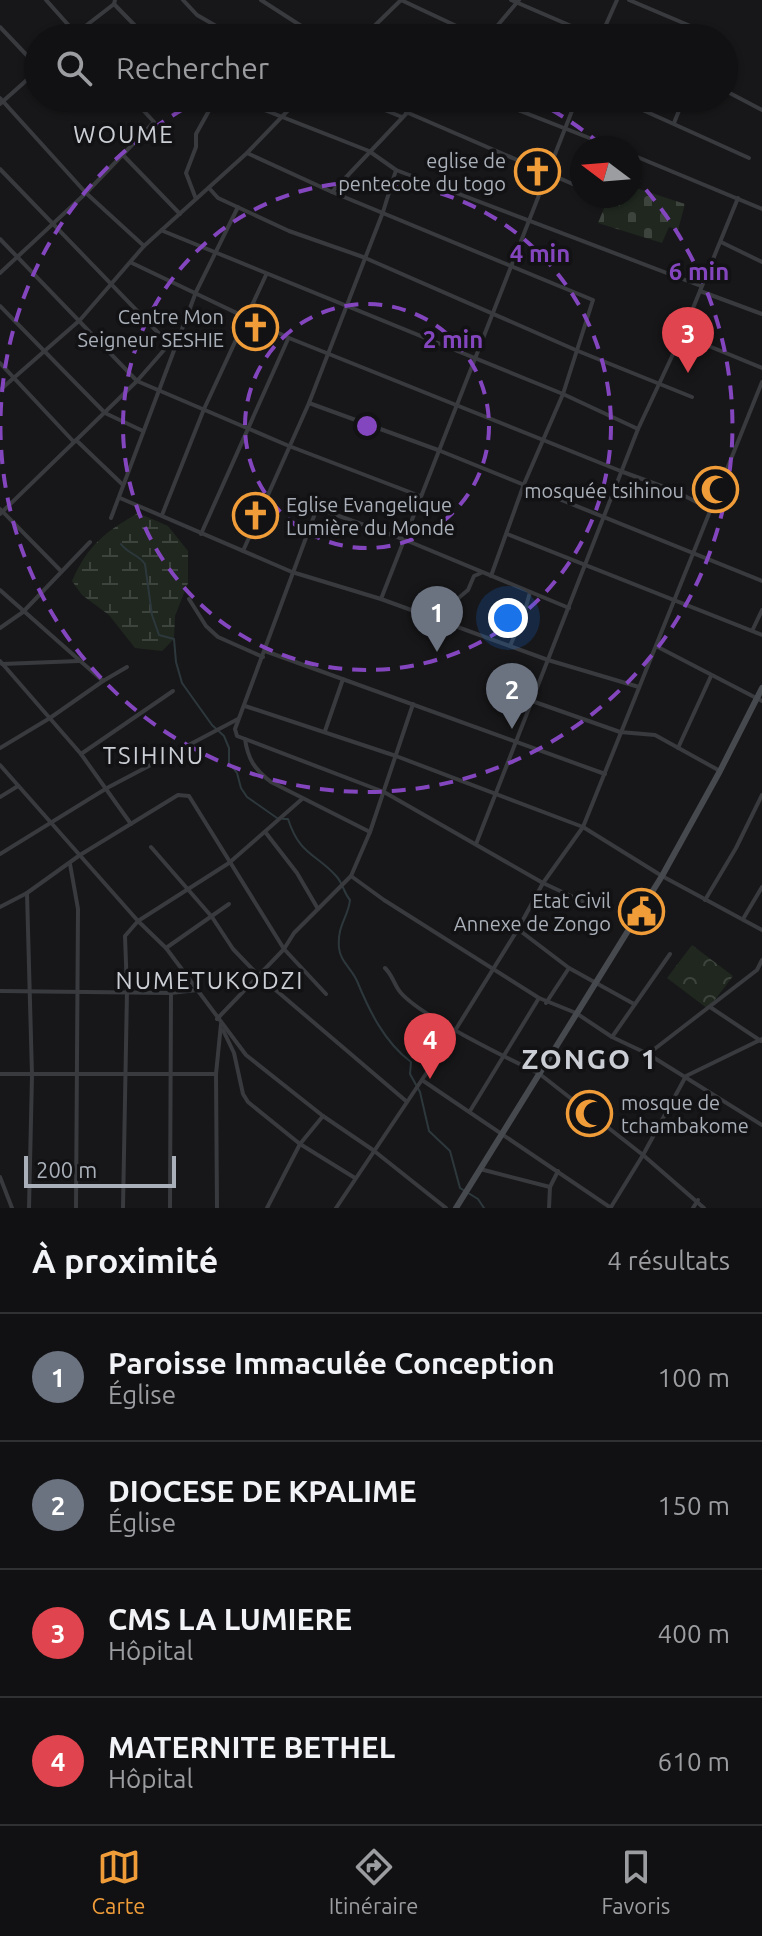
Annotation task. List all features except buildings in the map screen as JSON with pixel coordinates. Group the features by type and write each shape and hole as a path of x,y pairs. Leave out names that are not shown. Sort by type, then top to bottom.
{"street":[{"path":"46,0 67,24"},
{"path":"183,0 197,15 213,24"},
{"path":"261,0 298,24"},
{"path":"376,24 401,0 453,24"},
{"path":"511,0 568,24"},
{"path":"606,24 617,0"},
{"path":"629,0 683,24"},
{"path":"90,24 114,2 134,24"},
{"path":"498,24 519,2"},
{"path":"0,27 24,53"},
{"path":"24,80 1,101 86,193 144,246"},
{"path":"738,97 762,110"},
{"path":"0,273 86,193 154,122 145,112"},
{"path":"196,199 186,173 196,147 196,134 208,112"},
{"path":"268,112 369,151 396,170 530,220 762,314"},
{"path":"0,390 80,320 144,246 247,153 285,112"},
{"path":"398,112 570,182"},
{"path":"525,112 586,136"},
{"path":"381,599 571,112"},
{"path":"648,112 749,158"},
{"path":"674,123 678,112"},
{"path":"332,192 404,114"},
{"path":"247,153 332,192 593,300 563,394 524,484 491,576"},
{"path":"123,155 180,214"},
{"path":"642,159 762,209"},
{"path":"0,169 170,345"},
{"path":"243,551 309,403 383,212 396,170"},
{"path":"209,188 218,198 289,231 363,257 692,397"},
{"path":"476,844 638,429 682,335 738,198"},
{"path":"111,518 196,292 238,207"},
{"path":"163,231 563,394 638,429"},
{"path":"0,239 137,381 289,446 420,496"},
{"path":"721,242 762,262"},
{"path":"132,263 289,338 675,491 712,510"},
{"path":"162,515 204,409 267,274"},
{"path":"0,306 105,413 143,431"},
{"path":"61,571 1,512 137,381 181,330"},
{"path":"682,335 762,368"},
{"path":"201,534 289,338"},
{"path":"0,363 122,484"},
{"path":"336,1208 456,1029 543,883 583,827 762,382"},
{"path":"309,403 438,450 762,581"},
{"path":"120,498 292,572 381,599 548,660 639,687"},
{"path":"570,608 403,539 317,508 235,733 384,792 543,883 586,903"},
{"path":"507,534 762,635"},
{"path":"0,628 23,612 90,542"},
{"path":"442,622 455,601 468,590 474,576 483,572"},
{"path":"0,590 103,681"},
{"path":"510,646 530,591"},
{"path":"189,599 206,626 218,637 605,774"},
{"path":"752,630 762,610"},
{"path":"656,646 759,699"},
{"path":"1,663 79,661"},
{"path":"1,663 81,754 131,824"},
{"path":"0,748 127,667"},
{"path":"678,748 711,676"},
{"path":"325,731 343,679"},
{"path":"456,1208 662,876 759,699 762,688"},
{"path":"81,754 173,691"},
{"path":"532,701 620,732 655,735 720,771"},
{"path":"217,1208 216,1074 219,1022 284,949 294,933 351,876 370,832 413,704"},
{"path":"244,705 396,756 583,827 662,876 762,930"},
{"path":"0,854 107,788 239,718"},
{"path":"245,739 248,758 257,771 271,782 370,832"},
{"path":"0,765 138,921 166,948 246,1055 446,1208"},
{"path":"0,797 18,786"},
{"path":"0,907 27,893 80,855 178,795 186,794 284,949 326,994"},
{"path":"705,900 736,848 762,795"},
{"path":"123,1208 127,991 125,936 138,921 229,863 303,798"},
{"path":"266,833 297,873 318,909"},
{"path":"151,847 212,917 233,949 258,975 406,1101"},
{"path":"70,864 78,909 76,1208"},
{"path":"351,876 546,1003 576,1013 612,1037 686,1076 762,1125"},
{"path":"743,919 762,887"},
{"path":"27,893 32,1075 29,1208"},
{"path":"166,948 229,904"},
{"path":"518,929 569,968 634,1004"},
{"path":"612,1037 670,954"},
{"path":"648,1054 757,970 762,960"},
{"path":"385,968 395,978 398,990 432,1016 502,1057 541,1074 704,1208"},
{"path":"546,1003 569,968"},
{"path":"0,991 171,993 198,990"},
{"path":"170,1208 171,993"},
{"path":"470,1111 539,998"},
{"path":"710,1007 762,1040"},
{"path":"219,1022 234,1053 243,1094 248,1102 300,1144 355,1178"},
{"path":"422,1080 611,1208 686,1076 762,1040"},
{"path":"0,1074 216,1074"},
{"path":"267,1208 300,1144 323,1116"},
{"path":"480,1169 550,1187"},
{"path":"549,1208 550,1187 558,1171"},
{"path":"0,1177 12,1208"},
{"path":"693,1208 698,1200"}],"green space":[{"path":"642,190 685,204 678,230 669,227 662,243 598,223 604,208 642,208"},
{"path":"138,513 168,526 188,551 188,583 175,616 174,639 162,651 135,648 109,615 82,595 72,581 91,549"},
{"path":"692,945 733,976 708,1009 667,978"}],"waterway":[{"path":"121,544 145,564 152,615 159,635 174,639 182,683 212,725 224,736 229,748 229,763 237,773 241,788 247,797 277,818"},
{"path":"283,819 288,819 303,847 337,877 350,900 340,933 342,957 385,1035 411,1062 410,1074 420,1092 429,1131 450,1151 460,1188 478,1199 484,1208"}],"place":[{"name":"eglise de pentecote du togo","path":"537,172"},
{"name":"Centre Mon Seigneur SESHIE","path":"255,327"},
{"name":"CMS LA LUMIERE","path":"688,373"},
{"name":"mosquée tsihinou","path":"715,490"},
{"name":"Eglise Evangelique Lumière du Monde","path":"255,515"},
{"name":"Paroisse Immaculée Conception","path":"437,652"},
{"name":"DIOCESE DE KPALIME","path":"512,729"},
{"name":"Etat Civil Annexe de Zongo","path":"642,912"},
{"name":"MATERNITE BETHEL","path":"430,1079"},
{"name":"mosque de tchambakome","path":"590,1114"}],"district":[{"name":"WOUME","path":"124,134"},
{"name":"TSIHINU","path":"154,755"},
{"name":"NUMETUKODZI","path":"210,980"},
{"name":"ZONGO 1","path":"590,1058"}]}
